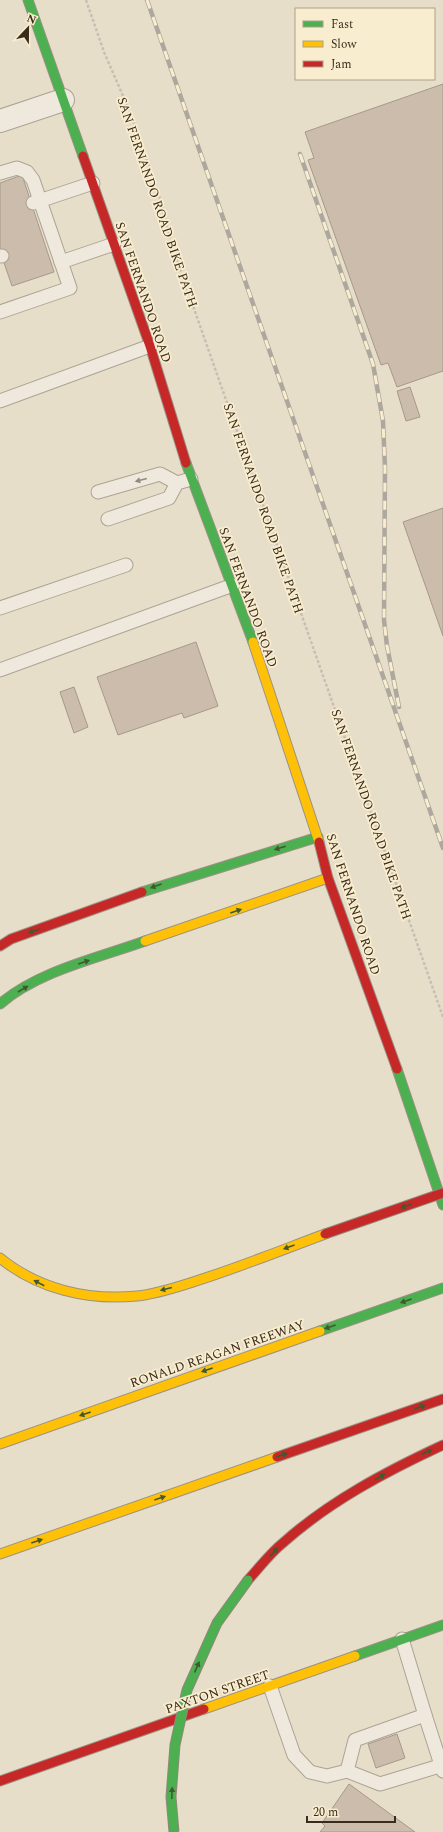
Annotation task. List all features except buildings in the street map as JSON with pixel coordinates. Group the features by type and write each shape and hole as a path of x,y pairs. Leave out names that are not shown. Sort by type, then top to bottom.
{"main road":[{"name":"SAN FERNANDO ROAD","path":"28,0 150,346 191,479 233,585 318,837 328,878 400,1078 443,1205"},
{"path":"0,946 11,940 163,884 318,837"},
{"path":"0,1004 8,997 47,975 328,878"},
{"path":"0,1258 11,1268 46,1286 92,1297 137,1296 189,1283 443,1193"},
{"name":"RONALD REAGAN FREEWAY","path":"0,1444 443,1288"},
{"path":"0,1554 443,1399"},
{"path":"174,1832 171,1796 175,1745 187,1690 217,1623 248,1580 287,1538 343,1498 411,1459 443,1445"},
{"name":"PAXTON STREET","path":"0,1781 443,1625"}],"street":[{"path":"0,121 63,100"}],"lane":[{"path":"0,173 17,168 27,172 33,180 36,202 49,240 61,262 70,288 0,312"},
{"path":"36,202 93,184"},
{"path":"61,262 114,244"},
{"path":"0,401 150,346"},
{"path":"98,492 160,474 177,483 191,479"},
{"path":"108,519 169,498 177,483"},
{"path":"0,608 126,565"},
{"path":"0,670 233,585"},
{"path":"270,1686 294,1755 310,1772 327,1776 347,1771 380,1784 442,1767 402,1639"},
{"path":"347,1771 355,1740 425,1715"}],"path":[{"name":"SAN FERNANDO ROAD BIKE PATH","path":"86,0 104,52 130,112 160,198 173,249 443,1017"}],"railway":[{"path":"147,0 443,848"},
{"path":"300,154 373,364 383,421 385,468 384,620 387,646 399,707"}],"traffic: fast":[{"path":"28,0 83,156"},
{"path":"186,463 253,642"},
{"path":"142,892 318,837"},
{"path":"0,1004 15,993 50,974 69,966 145,941"},
{"path":"397,1069 443,1205"},
{"path":"320,1331 443,1288"},
{"path":"174,1832 171,1797 175,1745 187,1690 217,1623 248,1580"},
{"path":"355,1656 443,1625"}],"traffic: slow":[{"path":"253,642 319,842"},
{"path":"145,941 328,878"},
{"path":"0,1258 31,1278 64,1290 100,1297 137,1296 152,1294 212,1276 325,1234"},
{"path":"0,1444 320,1331"},
{"path":"0,1554 277,1457"},
{"path":"204,1709 355,1656"}],"traffic: jam":[{"path":"83,156 150,346 186,463"},
{"path":"319,842 328,878 397,1069"},
{"path":"0,946 11,939 142,892"},
{"path":"325,1234 443,1193"},
{"path":"277,1457 443,1399"},
{"path":"248,1580 279,1546 320,1513 380,1476 443,1445"},
{"path":"0,1781 204,1709"}]}
